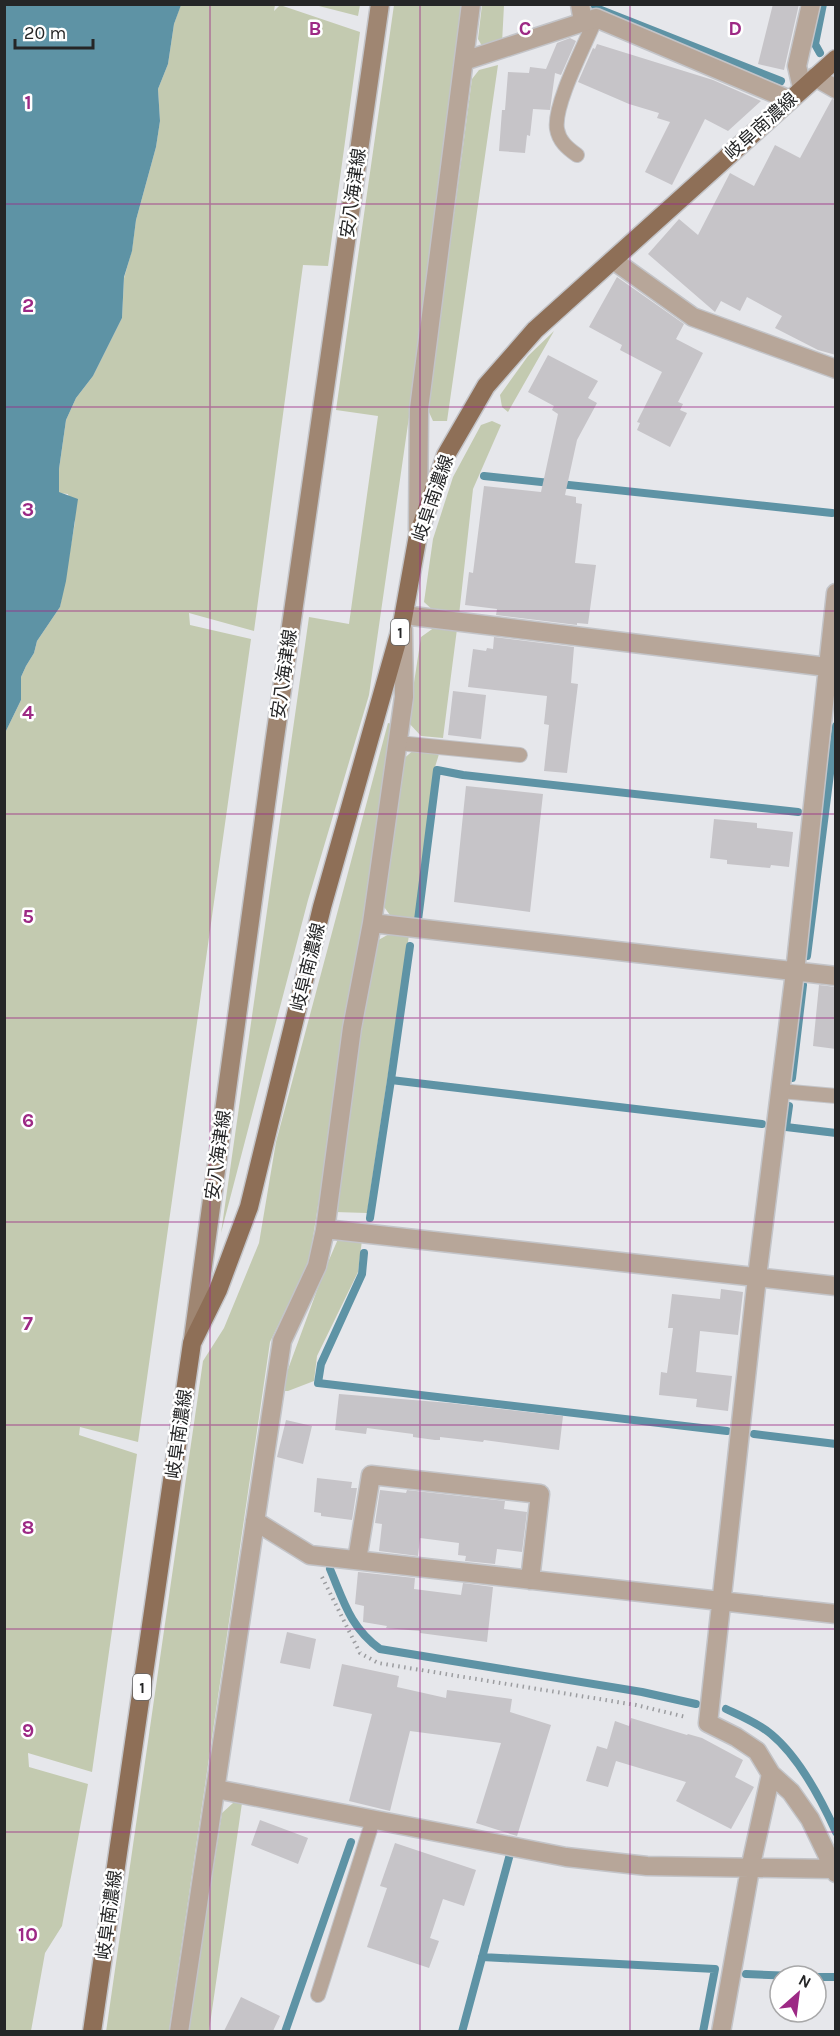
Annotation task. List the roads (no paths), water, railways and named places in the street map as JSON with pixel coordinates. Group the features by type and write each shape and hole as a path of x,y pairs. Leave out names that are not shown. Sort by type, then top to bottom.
{"main road":[{"name":"安八海津線","path":"192,1343 275,733 380,4"},
{"name":"岐阜南濃線","path":"92,2031 192,1343 218,1290 249,1207 322,907 403,619 418,535 446,455 486,386 535,330 836,59"}],"street":[{"path":"418,535 419,409 471,4"},
{"path":"802,88 797,66 811,4"},
{"path":"464,61 586,15 802,88 836,89"},
{"path":"613,260 693,317 836,369"},
{"path":"216,1789 566,1857 647,1866 834,1871 810,1819 791,1792 771,1774 756,1751 736,1737 708,1723 795,972 836,593"},
{"path":"179,2031 282,1341 317,1266 325,1229 352,1029 372,923 404,697 403,619 827,667"},
{"path":"372,923 836,976"},
{"path":"325,1229 836,1286"},
{"path":"357,1560 371,1474 540,1494 531,1580"},
{"path":"255,1521 310,1555 836,1614"},
{"path":"721,2031 750,1869 771,1774"}],"lane":[{"path":"577,155 565,147 557,130 558,108 586,15"},
{"path":"398,743 520,755"},
{"path":"780,1091 836,1096"},
{"path":"318,1995 373,1820"}],"water":[{"path":"5,4 181,5 174,24 168,64 158,89 160,121 156,147 136,220 132,251 124,277 122,318 93,376 76,398 66,420 59,469 59,492 78,499 60,607 37,641 34,653 21,677 21,700 5,733"}],"waterway":[{"path":"594,4 596,8 781,81"},
{"path":"820,53 815,44 823,4"},
{"path":"484,476 832,513"},
{"path":"807,956 836,726"},
{"path":"418,920 437,770 463,775 798,812"},
{"path":"391,1080 410,946"},
{"path":"792,1078 803,985"},
{"path":"370,1218 391,1080 762,1124"},
{"path":"789,1106 786,1127 836,1133"},
{"path":"364,1253 362,1274 321,1364 318,1383 727,1431"},
{"path":"754,1434 836,1444"},
{"path":"330,1569 355,1623 380,1649 642,1692 696,1704"},
{"path":"726,1709 761,1726 791,1754 808,1779 836,1832"},
{"path":"285,2032 351,1842"},
{"path":"462,2032 510,1854"},
{"path":"482,1957 715,1969 703,2032"},
{"path":"746,1974 768,1975"},
{"path":"828,1977 836,1977"}]}
